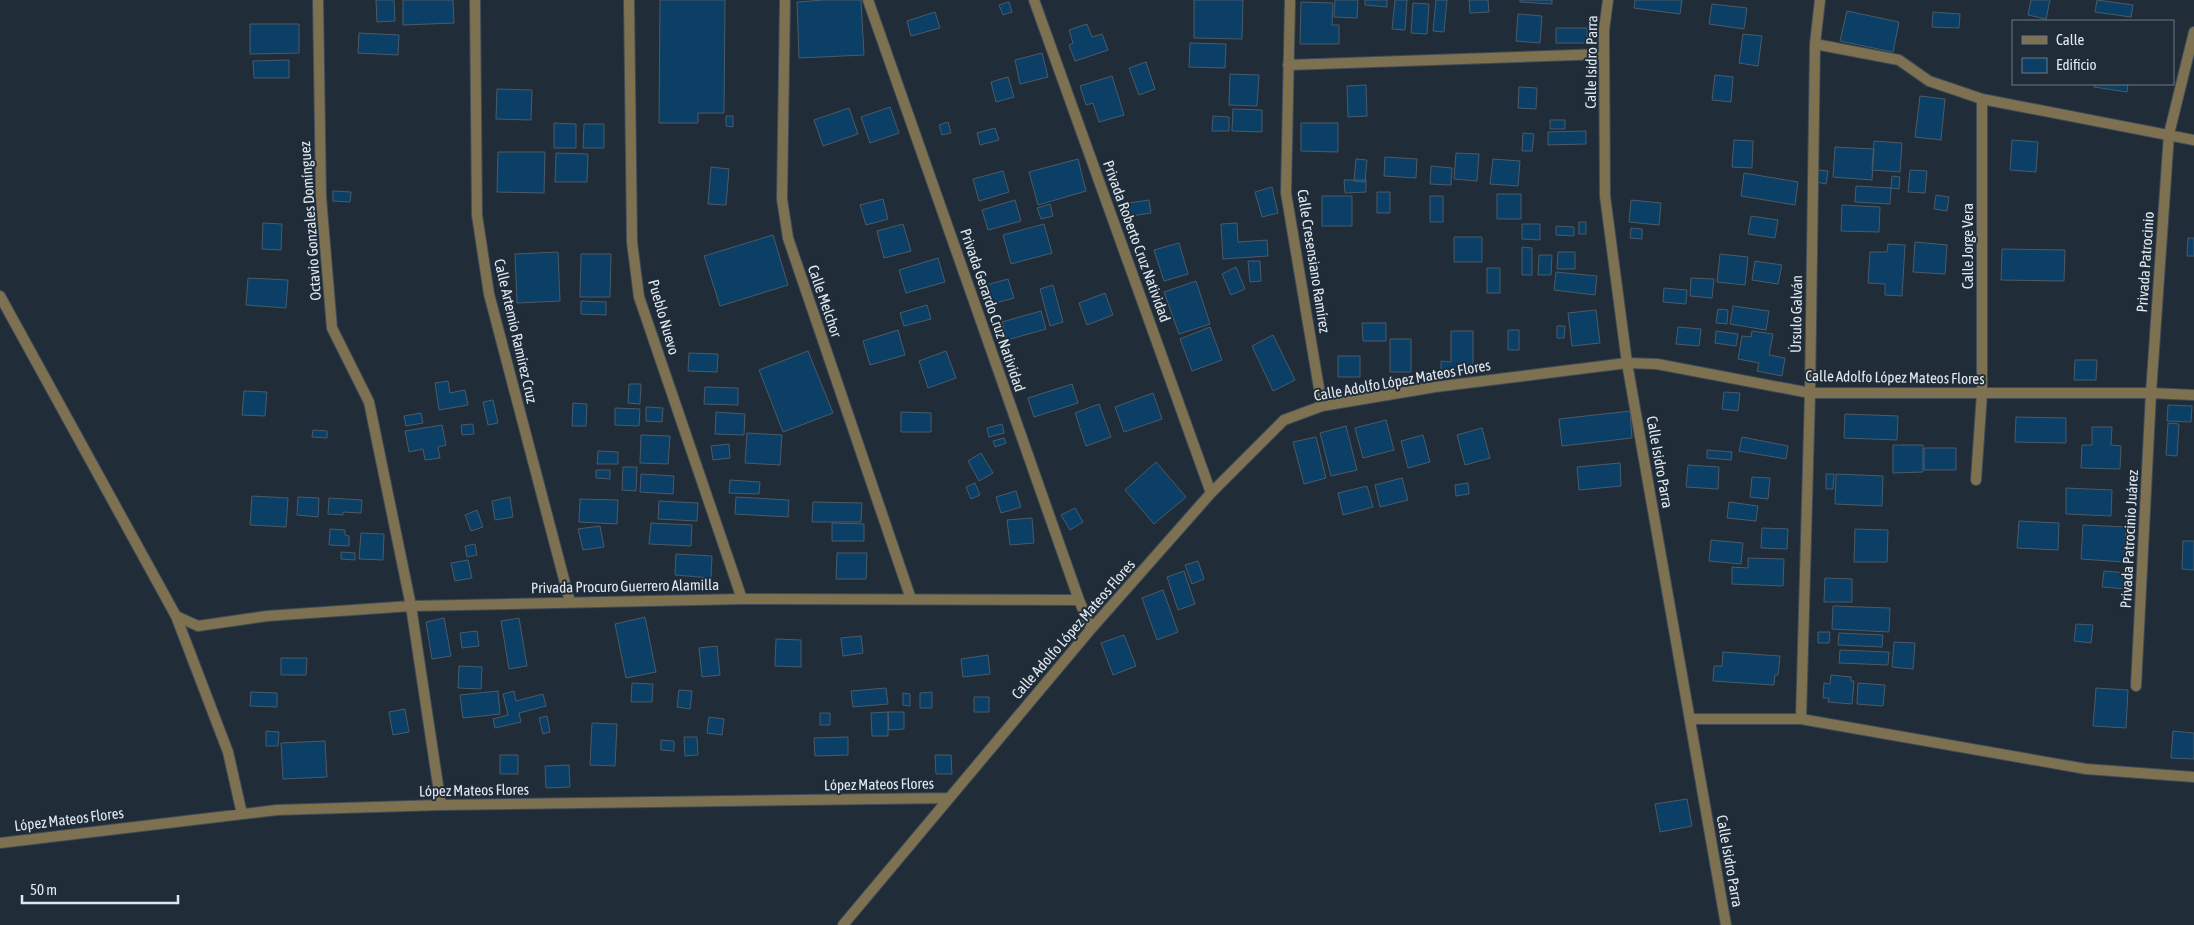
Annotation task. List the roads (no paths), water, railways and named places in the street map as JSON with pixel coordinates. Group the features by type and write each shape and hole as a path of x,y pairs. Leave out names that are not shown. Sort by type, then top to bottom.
{"street":[{"name":"Octavio Gonzales Domínguez","path":"318,0 320,197 332,328 369,402 411,606 440,805"},
{"name":"Calle Artemio Ramírez Cruz","path":"474,0 478,225 489,294 570,602"},
{"name":"Pueblo Nuevo","path":"629,0 632,242 639,297 742,598"},
{"name":"Calle Melchor","path":"784,0 782,199 788,238 911,599"},
{"name":"Privada Gerardo Cruz Natividad","path":"868,0 1078,600 1091,629"},
{"name":"Privada Roberto Cruz Natividad","path":"1034,0 1211,493"},
{"name":"Calle Cresensiano Ramírez","path":"1290,0 1286,193 1322,406"},
{"name":"Calle Isidro Parra","path":"1608,0 1604,30 1605,196 1627,363 1726,925"},
{"name":"Úrsulo Galván","path":"1801,719 1810,393 1815,44 1820,0"},
{"name":"Privada Patrocinio","path":"2151,393 2169,134 2194,32"},
{"path":"1815,44 1899,60 1929,81 1982,99 2194,140"},
{"path":"1288,65 1604,54"},
{"name":"Calle Jorge Vera","path":"1976,480 1982,393 1982,99"},
{"path":"0,296 176,616 228,752 242,814"},
{"name":"Calle Adolfo López Mateos Flores","path":"843,925 1091,629 1211,493 1284,420 1322,406 1435,387 1627,363 1657,364 1810,393 2151,393 2194,396"},
{"name":"Privada Patrocinio Juárez","path":"2136,686 2151,393"},
{"name":"Privada Procuro Guerrero Alamilla","path":"176,616 198,626 267,616 411,606 742,598 1078,600"},
{"path":"1690,719 1801,719 2086,769 2194,777"},
{"name":"López Mateos Flores","path":"0,843 277,810 440,805 950,798"}]}
